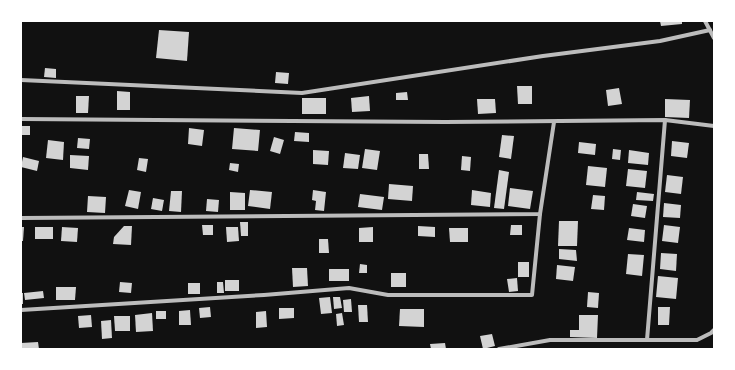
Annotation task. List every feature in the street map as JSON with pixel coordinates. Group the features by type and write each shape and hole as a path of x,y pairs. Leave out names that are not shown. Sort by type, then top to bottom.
{"street":[{"path":"705,21 714,38"},
{"path":"21,80 302,93 543,56 660,41 710,30"},
{"path":"21,119 554,122 665,120 714,126"},
{"path":"647,340 665,120"},
{"path":"21,310 264,295 349,288 388,295 532,295 540,214 554,122"},
{"path":"21,218 540,214"},
{"path":"499,349 550,340 696,340 714,330"}],"building":[{"path":"660,21 682,21 682,24 661,26"},
{"path":"159,30 189,32 187,61 156,58"},
{"path":"45,68 56,69 56,78 44,77"},
{"path":"276,72 289,73 288,84 275,83"},
{"path":"517,86 532,86 532,104 518,104"},
{"path":"619,88 622,104 608,106 606,90"},
{"path":"117,91 130,92 130,110 117,110"},
{"path":"407,92 408,100 396,100 396,93"},
{"path":"76,96 89,96 88,113 76,113"},
{"path":"369,96 370,111 352,112 351,98"},
{"path":"302,98 326,98 326,114 302,114"},
{"path":"477,99 495,99 496,113 478,114"},
{"path":"665,99 690,100 689,118 665,117"},
{"path":"21,126 30,126 30,135 21,135"},
{"path":"189,128 204,130 202,146 188,144"},
{"path":"234,128 260,130 258,151 232,149"},
{"path":"295,132 309,133 309,142 294,141"},
{"path":"502,135 514,136 511,159 499,157"},
{"path":"274,137 284,140 280,154 270,151"},
{"path":"78,138 90,139 89,149 77,148"},
{"path":"48,140 64,142 63,160 46,158"},
{"path":"672,141 689,143 687,158 671,156"},
{"path":"579,142 596,144 595,155 578,153"},
{"path":"365,149 380,151 377,170 362,168"},
{"path":"613,149 621,150 620,160 612,159"},
{"path":"313,150 329,151 328,165 313,164"},
{"path":"629,150 649,153 648,165 628,163"},
{"path":"345,153 360,155 358,169 343,168"},
{"path":"419,154 428,154 429,169 419,169"},
{"path":"70,155 89,156 88,170 70,168"},
{"path":"462,156 471,157 470,171 461,170"},
{"path":"23,157 39,161 37,171 21,167"},
{"path":"139,158 148,159 146,172 137,170"},
{"path":"230,163 239,164 238,172 229,170"},
{"path":"588,166 607,168 605,187 586,185"},
{"path":"628,169 647,171 645,188 626,186"},
{"path":"499,170 509,172 504,209 494,208"},
{"path":"667,175 683,177 681,194 665,192"},
{"path":"389,184 413,186 412,201 388,199"},
{"path":"510,188 533,191 530,209 508,206"},
{"path":"129,190 141,192 138,209 125,206"},
{"path":"250,190 272,192 270,209 248,206"},
{"path":"313,190 326,192 324,211 315,210 316,201 312,200"},
{"path":"472,190 491,193 490,207 471,205"},
{"path":"171,191 182,191 181,212 169,211"},
{"path":"230,192 245,193 245,210 230,210"},
{"path":"637,192 654,194 653,201 636,200"},
{"path":"360,194 384,197 382,210 358,207"},
{"path":"593,195 605,196 604,210 591,209"},
{"path":"88,196 106,197 105,213 87,212"},
{"path":"153,198 164,200 162,211 151,209"},
{"path":"207,199 219,200 218,212 206,211"},
{"path":"664,203 681,205 680,218 663,217"},
{"path":"633,204 647,206 645,218 631,216"},
{"path":"559,221 578,221 577,246 558,246"},
{"path":"240,222 248,222 248,236 241,236"},
{"path":"202,225 213,225 213,235 203,235"},
{"path":"511,225 522,225 522,235 510,235"},
{"path":"664,225 680,227 678,243 662,241"},
{"path":"124,226 132,226 131,245 113,244 114,237"},
{"path":"418,226 435,227 435,237 418,236"},
{"path":"21,227 24,227 23,241 21,241"},
{"path":"35,227 53,227 53,239 35,239"},
{"path":"62,227 78,228 77,242 61,241"},
{"path":"226,227 238,227 239,241 227,242"},
{"path":"373,227 373,242 359,242 359,228"},
{"path":"449,228 468,228 468,242 450,242"},
{"path":"629,228 645,230 644,242 627,240"},
{"path":"319,239 328,239 329,253 319,253"},
{"path":"559,249 576,250 577,261 559,259"},
{"path":"661,253 677,254 676,271 660,269"},
{"path":"628,254 644,255 642,276 626,274"},
{"path":"518,262 529,262 529,277 518,277"},
{"path":"360,264 367,265 367,273 359,273"},
{"path":"557,265 575,267 573,281 556,279"},
{"path":"292,268 307,268 308,286 293,287"},
{"path":"329,269 349,269 349,281 329,281"},
{"path":"391,273 406,273 406,287 391,287"},
{"path":"658,276 678,278 676,299 656,297"},
{"path":"517,278 518,291 509,292 507,279"},
{"path":"225,280 239,280 239,291 225,291"},
{"path":"120,282 132,283 131,293 119,292"},
{"path":"217,282 223,282 224,293 217,293"},
{"path":"188,283 200,283 200,294 188,294"},
{"path":"56,287 76,287 75,300 56,300"},
{"path":"43,291 44,298 25,300 24,293"},
{"path":"588,292 599,293 598,308 587,307"},
{"path":"21,293 23,293 23,304 21,304"},
{"path":"330,297 332,313 321,314 319,298"},
{"path":"333,297 340,297 342,308 334,309"},
{"path":"351,299 352,312 344,312 343,300"},
{"path":"358,305 367,305 368,322 359,322"},
{"path":"210,307 211,317 200,318 199,308"},
{"path":"658,307 670,307 669,325 658,325"},
{"path":"279,308 294,308 294,318 279,319"},
{"path":"400,309 424,309 424,327 399,326"},
{"path":"190,310 191,325 179,325 179,311"},
{"path":"156,311 166,311 166,319 156,319"},
{"path":"266,311 267,327 256,328 256,312"},
{"path":"152,313 153,331 136,332 135,315"},
{"path":"342,313 344,325 337,326 336,314"},
{"path":"91,315 92,327 79,328 78,316"},
{"path":"579,315 598,315 597,338 570,337 570,330 579,330"},
{"path":"114,316 130,316 130,331 115,331"},
{"path":"111,320 112,338 102,339 101,321"},
{"path":"492,334 495,346 483,349 480,336"},
{"path":"38,342 39,349 21,349 21,343"},
{"path":"445,343 446,349 431,349 430,344"}]}
